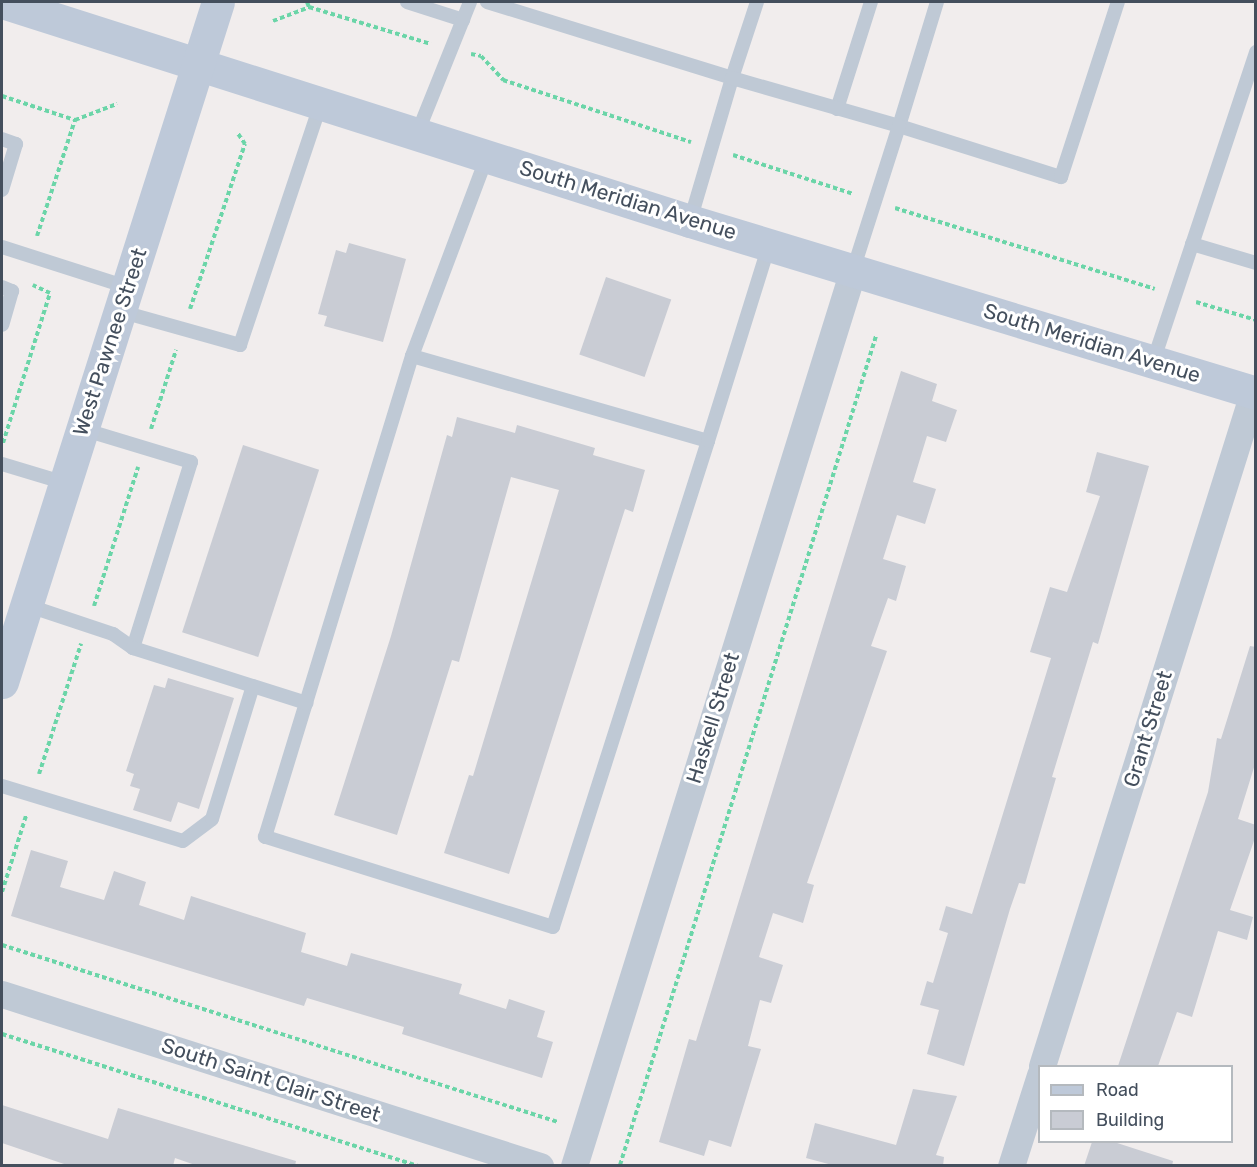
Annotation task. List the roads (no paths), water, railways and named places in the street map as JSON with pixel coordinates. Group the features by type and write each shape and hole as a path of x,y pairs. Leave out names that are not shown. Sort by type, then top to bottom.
{"main road":[{"name":"West Pawnee Street","path":"4,664 27,604 218,2"},
{"name":"South Meridian Avenue","path":"8,3 690,220 1254,393"}],"street":[{"name":"Haskell Street","path":"574,1166 853,270"},
{"name":"Grant Street","path":"1042,1065 1254,393"},
{"name":"South Saint Clair Street","path":"2,994 540,1166"},
{"path":"1011,1166 1038,1081"}],"lane":[{"path":"407,2 463,20"},
{"path":"417,134 470,2"},
{"path":"488,2 1060,177 1118,2"},
{"path":"690,220 757,2"},
{"path":"837,109 871,2"},
{"path":"853,270 937,2"},
{"path":"1153,362 1256,52"},
{"path":"2,247 123,299 183,329 240,345 321,103"},
{"path":"2,139 16,144 2,190"},
{"path":"488,156 412,356 265,837 553,927 769,244"},
{"path":"1192,244 1256,263"},
{"path":"2,287 12,291 2,325"},
{"path":"412,356 708,441"},
{"path":"82,429 191,462 133,648"},
{"path":"2,464 65,483"},
{"path":"27,604 113,634 133,648 306,703"},
{"path":"2,786 183,840 212,819 253,686"}]}
